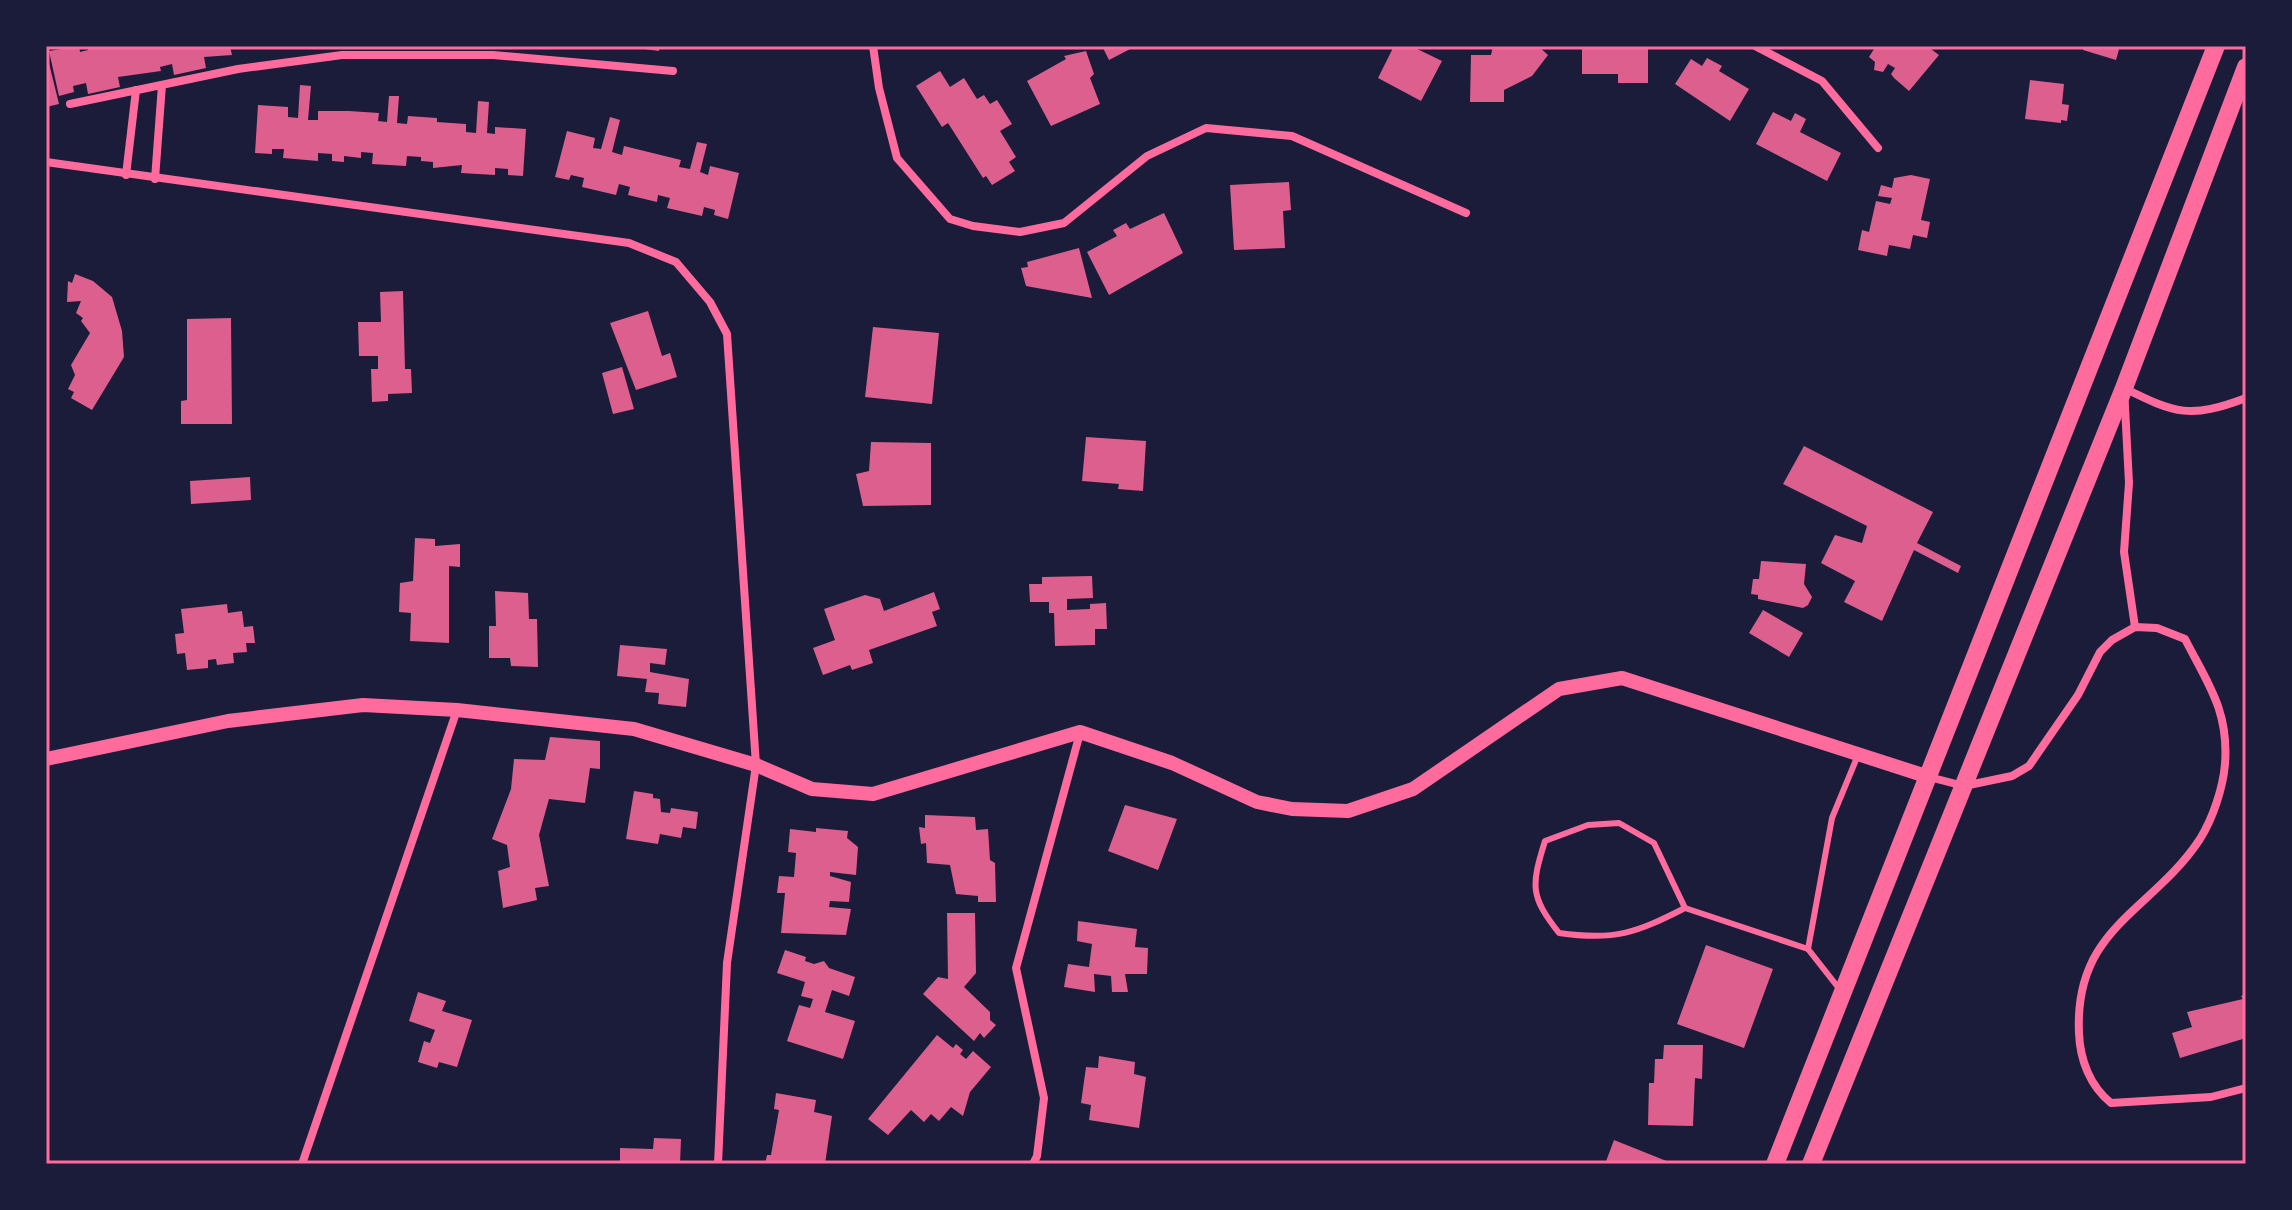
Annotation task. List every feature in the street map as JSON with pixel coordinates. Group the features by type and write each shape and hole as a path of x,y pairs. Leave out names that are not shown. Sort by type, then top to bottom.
{"highway":[{"path":"1775,1164 2216,46"},
{"path":"1811,1164 2124,388 2246,67"}],"street":[{"path":"873,46 879,88 897,158 950,219 973,226 1020,232 1064,223 1147,156 1206,128 1292,136 1466,213"},
{"path":"1755,46 1822,81 1878,148"},
{"path":"70,104 238,69 342,55 493,55 673,71"},
{"path":"155,179 162,85"},
{"path":"126,175 136,90"},
{"path":"46,162 629,243 676,262 710,302 727,334 756,765 727,963 718,1164"},
{"path":"2135,627 2124,552 2129,483 2124,388 2182,413 2220,408 2246,398"},
{"path":"46,759 228,721 363,705 457,710 634,729 756,765 812,789 873,794 1080,732 1172,763 1257,802 1292,809 1348,811 1413,789 1559,689 1622,678 1964,786 2012,776 2029,766 2078,695 2100,652 2121,633 2135,627 2157,628 2185,639 2223,713 2225,765 2218,799 2200,839 2117,922 2083,983 2078,1011 2085,1067 2099,1093 2111,1103 2211,1097 2246,1088"},
{"path":"302,1164 457,710"},
{"path":"1033,1164 1037,1156 1044,1098 1016,968 1080,732"}],"lane":[{"path":"1808,949 1832,818 1858,755"},
{"path":"1685,908 1654,843 1619,823 1588,825 1545,841 1533,877 1536,904 1559,933 1593,938 1638,932 1685,908 1808,949 1844,994"}],"building":[{"path":"79,46 80,52 88,50 88,46 230,46 232,55 204,57 206,68 174,75 172,64 160,67 161,71 118,77 120,87 88,94 86,83 73,86 74,92 59,96 49,51"},
{"path":"623,46 659,46 659,51"},
{"path":"1102,46 1136,46 1109,60"},
{"path":"1394,46 1411,46 1442,61 1421,101 1378,78"},
{"path":"1493,46 1538,46 1548,55 1532,76 1504,90 1504,102 1470,102 1471,55 1491,55"},
{"path":"1582,46 1648,46 1648,83 1618,83 1618,74 1582,74"},
{"path":"1871,46 1927,46 1939,55 1909,91 1891,74 1895,68 1888,64 1883,72 1874,70 1875,62 1869,57 1874,49"},
{"path":"2084,46 2120,46 2116,60 2083,50"},
{"path":"46,51 59,104 46,107"},
{"path":"1086,51 1094,74 1090,78 1100,104 1051,126 1027,81 1066,59 1064,56"},
{"path":"1707,58 1722,66 1719,71 1749,89 1730,121 1675,84 1691,59 1702,66"},
{"path":"940,71 950,87 964,78 977,99 984,95 990,104 997,100 1012,124 1000,131 1016,157 1009,162 1015,171 992,185 986,176 983,178 948,123 942,127 916,86"},
{"path":"2030,80 2064,84 2062,104 2069,105 2067,121 2025,119"},
{"path":"300,85 311,86 308,120 318,120 318,111 349,111 379,113 378,121 387,122 389,96 399,96 397,123 407,124 408,116 437,118 437,122 466,124 466,132 476,133 478,101 489,102 487,133 495,134 495,127 526,129 523,176 508,175 508,169 495,168 495,175 461,173 462,165 433,168 433,162 421,161 421,157 407,156 406,166 372,164 373,153 361,152 361,158 344,156 344,162 332,161 332,154 318,153 318,161 283,158 284,149 272,149 272,154 255,153 258,105 288,107 288,117 298,118"},
{"path":"1773,112 1791,121 1795,113 1806,119 1800,132 1841,153 1827,181 1756,144"},
{"path":"610,117 620,120 612,152 622,155 624,146 681,160 679,167 690,169 697,142 707,144 700,172 708,175 710,166 739,173 728,219 714,215 715,210 704,207 702,216 667,208 670,198 658,195 657,202 628,195 630,187 619,184 616,195 582,187 584,178 571,175 569,180 555,177 567,131 595,138 593,148 601,149"},
{"path":"1911,175 1930,179 1921,220 1930,222 1927,238 1913,235 1910,249 1889,245 1887,256 1858,250 1862,230 1869,232 1876,201 1890,204 1892,198 1878,196 1881,185 1892,188 1894,178"},
{"path":"1289,182 1291,210 1283,211 1285,248 1234,250 1230,185"},
{"path":"1164,213 1183,253 1109,295 1087,252 1117,236 1113,230 1126,223 1130,229"},
{"path":"1079,248 1092,298 1026,286 1021,268 1028,267 1027,262"},
{"path":"75,274 93,281 112,297 122,331 124,357 92,410 71,398 74,392 68,389 75,375 71,365 90,333 81,321 83,318 76,313 81,301 67,302 68,281 72,283"},
{"path":"403,291 405,369 411,369 412,393 388,394 388,401 372,402 371,369 378,369 378,356 359,356 358,322 381,322 380,292"},
{"path":"648,311 662,356 670,353 677,377 636,390 610,323"},
{"path":"231,318 232,424 181,424 181,401 187,400 187,319"},
{"path":"873,327 939,333 932,404 865,397"},
{"path":"622,367 634,409 613,414 602,373"},
{"path":"1086,437 1146,441 1143,491 1118,489 1119,484 1082,481"},
{"path":"871,442 931,443 931,505 863,506 856,474 869,471"},
{"path":"1804,446 1933,512 1917,543 1961,566 1958,573 1914,550 1882,621 1844,602 1855,581 1821,563 1835,535 1862,543 1867,526 1783,484"},
{"path":"250,477 251,500 191,504 190,481"},
{"path":"415,538 435,539 435,546 460,544 460,567 449,566 449,643 410,641 411,613 399,612 400,583 413,581"},
{"path":"1761,561 1806,564 1804,584 1812,597 1808,605 1803,608 1758,599 1758,595 1751,594 1753,579 1759,579"},
{"path":"1092,576 1093,598 1067,599 1067,610 1090,609 1090,604 1106,603 1107,629 1095,629 1095,645 1055,646 1054,613 1049,613 1049,602 1030,602 1029,584 1042,584 1042,577"},
{"path":"495,591 528,593 529,619 537,619 538,667 511,666 510,658 489,658 489,626 496,626"},
{"path":"934,592 940,609 932,612 937,626 869,650 873,663 852,670 850,665 823,675 813,648 835,640 824,609 865,595 880,599 884,611"},
{"path":"227,604 228,613 242,611 244,627 253,626 255,643 246,643 247,652 233,653 234,663 217,665 216,659 208,660 208,668 187,670 185,653 177,654 175,634 184,633 181,609"},
{"path":"1763,610 1803,633 1789,657 1749,633"},
{"path":"620,645 667,649 665,665 650,663 650,672 689,679 686,707 658,704 659,693 645,692 647,679 617,676"},
{"path":"550,737 600,741 600,769 590,768 585,803 549,799 539,835 549,886 535,888 537,900 503,908 498,871 510,867 507,845 492,839 511,789 514,759 545,760"},
{"path":"634,791 653,794 653,798 660,799 661,812 670,813 671,808 698,812 696,829 683,827 681,838 660,834 658,844 626,839"},
{"path":"1125,805 1177,819 1158,870 1108,851"},
{"path":"925,815 975,817 976,830 988,829 990,860 995,863 996,902 978,902 978,896 956,894 950,865 927,863 926,843 921,844 919,827 925,828"},
{"path":"816,828 848,831 847,838 858,847 856,875 830,872 830,876 851,882 849,902 830,901 829,907 851,909 846,935 781,933 785,893 777,893 779,876 794,877 796,853 788,852 790,829 816,832"},
{"path":"947,913 975,913 976,973 964,987 990,1012 990,1020 996,1025 984,1038 980,1033 974,1041 923,994 938,977 948,979"},
{"path":"1078,921 1137,929 1135,947 1148,948 1147,974 1125,974 1128,992 1112,992 1111,976 1094,974 1095,992 1064,987 1068,964 1089,967 1092,944 1077,941"},
{"path":"1706,945 1773,969 1744,1048 1677,1024"},
{"path":"785,950 806,957 805,961 814,964 824,961 829,968 855,977 849,996 832,990 825,1012 855,1021 843,1059 787,1041 799,1005 810,1008 813,999 801,996 805,982 777,973"},
{"path":"418,992 446,1001 442,1011 472,1020 457,1067 439,1062 437,1068 418,1062 424,1041 430,1043 435,1030 409,1021"},
{"path":"2246,994 2246,1038 2180,1058 2172,1033 2192,1027 2187,1012 2243,999 2241,996"},
{"path":"937,1035 953,1048 956,1044 963,1050 960,1054 966,1059 973,1051 991,1067 970,1092 963,1116 951,1107 939,1121 931,1114 924,1122 911,1110 888,1135 868,1119"},
{"path":"1664,1045 1703,1045 1702,1079 1695,1078 1693,1126 1648,1125 1649,1083 1654,1083 1655,1059 1663,1059"},
{"path":"1099,1056 1135,1062 1134,1074 1146,1077 1139,1128 1089,1120 1091,1105 1081,1103 1086,1067 1098,1068"},
{"path":"776,1093 816,1100 814,1112 832,1116 825,1164 765,1164 767,1155 771,1155 779,1110 774,1109"},
{"path":"654,1138 681,1139 680,1164 620,1164 620,1148 653,1149"},
{"path":"1614,1140 1674,1164 1605,1164"}]}
